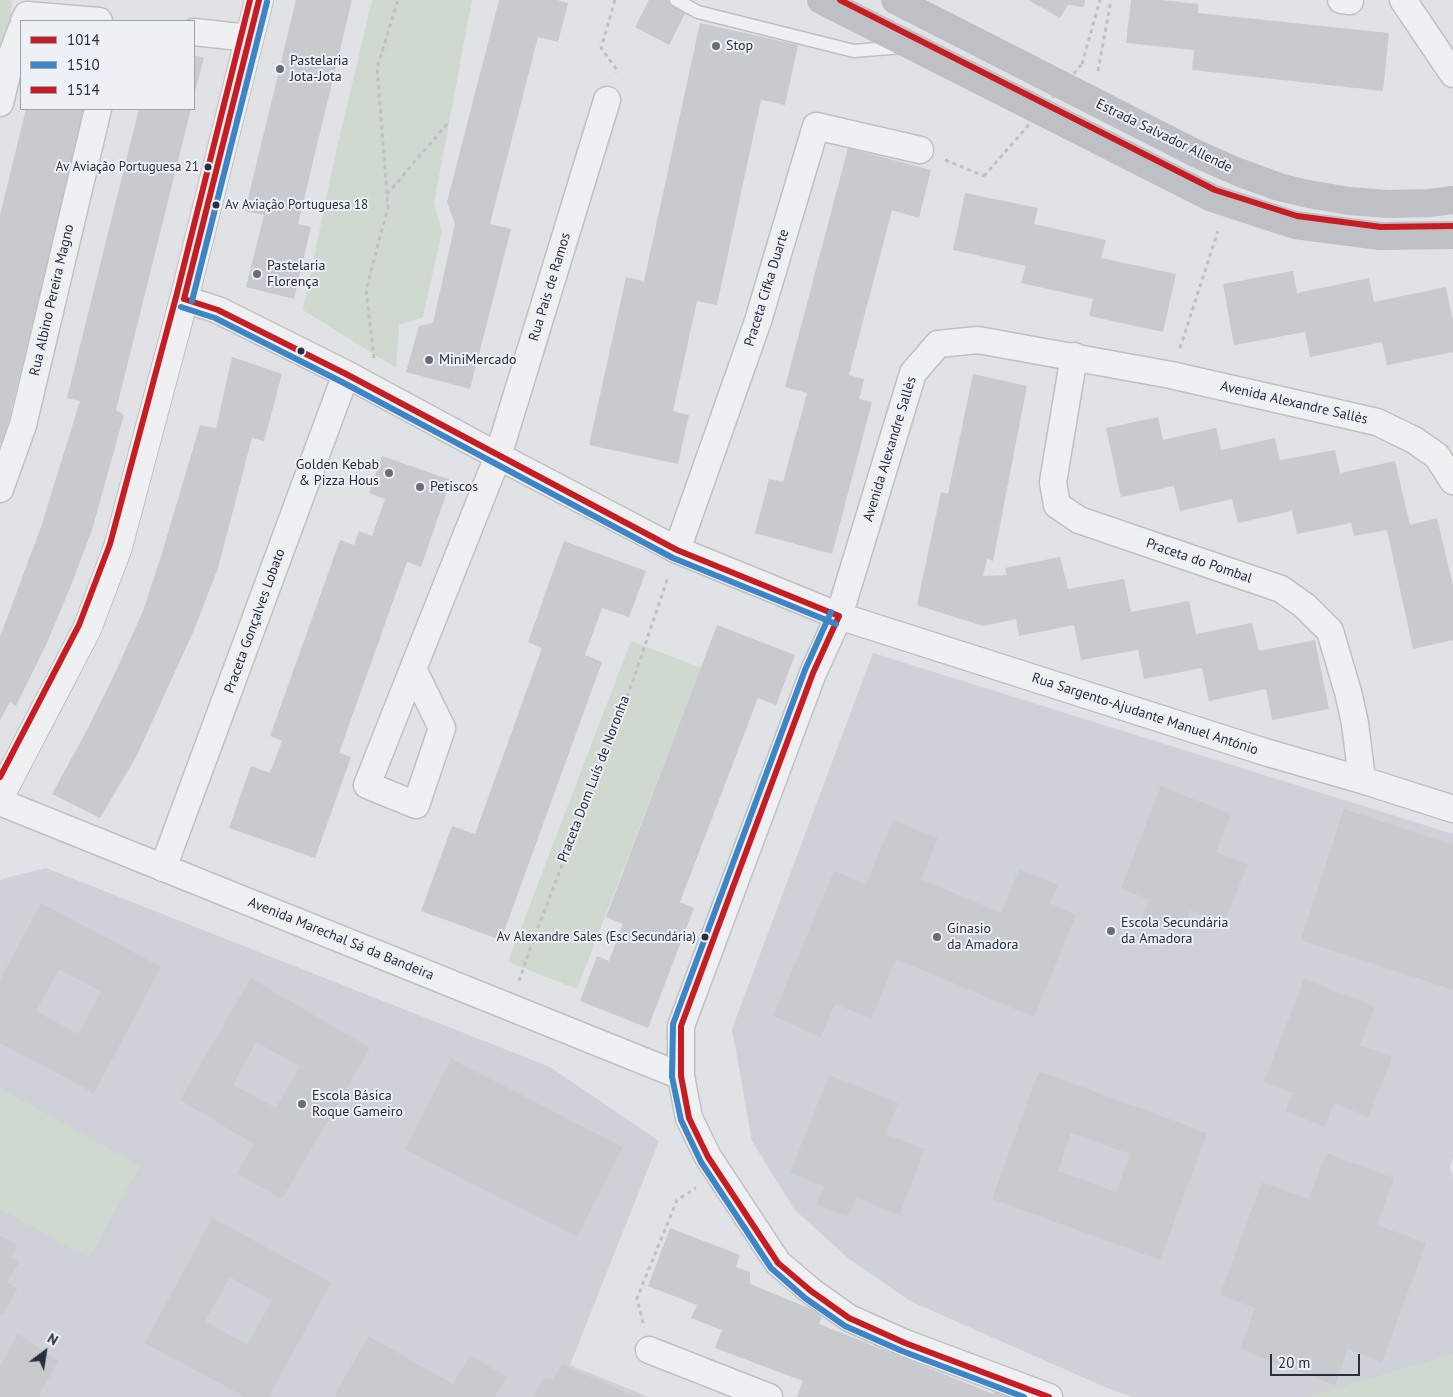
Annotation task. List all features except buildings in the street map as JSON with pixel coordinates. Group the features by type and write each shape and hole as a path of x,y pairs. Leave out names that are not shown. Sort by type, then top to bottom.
{"main road":[{"path":"820,0 1227,204 1295,226 1331,231 1380,236 1453,235"},
{"name":"Estrada Salvador Allende","path":"895,0 1197,154 1279,187 1333,198 1378,203 1429,203 1453,200"}],"street":[{"path":"0,796 86,630 118,547 184,299 259,0"},
{"path":"1403,0 1453,74"},
{"path":"24,20 27,15 87,20"},
{"path":"195,32 249,38"},
{"path":"0,103 12,54 20,33"},
{"name":"Rua Pais de Ramos","path":"413,668 498,456 607,100"},
{"name":"Rua Albino Pereira Magno","path":"0,488 23,425 98,110"},
{"name":"Praceta Cifka Duarte","path":"677,550 758,321 816,126 920,150"},
{"name":"Rua Sargento-Ajudante Manuel António","path":"184,299 218,310 346,374 677,550 839,616 1265,752 1453,809"},
{"name":"Avenida Alexandre Sallès","path":"1050,1397 905,1343 848,1318 811,1291 778,1263 708,1157 689,1118 681,1076 681,1026 813,672 839,616 913,373 938,344 978,340 1171,375 1377,422 1414,440 1437,456 1453,481"},
{"name":"Praceta do Pombal","path":"1074,356 1053,482 1057,505 1079,520 1281,589 1305,606 1330,630 1355,723 1362,780"},
{"name":"Praceta Gonçalves Lobato","path":"164,868 346,374"},
{"name":"Avenida Marechal Sá da Bandeira","path":"0,802 681,1076"},
{"path":"649,1350 769,1397"}],"lane":[{"path":"676,0 698,12 854,51 911,46"}],"path":[{"path":"377,390 366,290 388,207 377,68 398,0"},
{"path":"615,0 601,48 616,70"},
{"path":"920,150 984,176 1082,64 1100,0"},
{"path":"1090,99 1099,69 1111,0"},
{"path":"387,194 449,122"},
{"path":"1171,375 1227,204"},
{"name":"Praceta Dom Luís de Noronha","path":"510,1007 532,943 634,678 677,550"},
{"path":"649,1350 637,1298 677,1200 720,1173"}],"shaded area":[{"path":"0,0 12,0 10,24 0,64"},
{"path":"372,0 472,0 434,203 442,231 423,317 399,325 396,368 303,310 335,156"},
{"path":"631,641 701,668 577,989 508,962"},
{"name":"Escola Secundária da Amadora","path":"873,653 1453,834 1453,1157 1450,1167 1453,1180 1453,1397 1133,1397 1107,1388 910,1301 848,1258 794,1209 752,1141 732,1029"},
{"name":"Escola Básica Roque Gameiro","path":"46,868 550,1067 659,1141 570,1365 649,1397 0,1397 0,881"},
{"path":"0,1088 140,1166 89,1258 0,1209"},
{"path":"1453,1354 1453,1397 1306,1397"}],"transit line":[{"name":"1514","path":"0,777 79,625 110,544 176,297 250,0"},
{"name":"1014","path":"184,299 259,0"},
{"name":"1514","path":"840,0 1215,190 1297,216 1381,227 1453,226"},
{"name":"1510","path":"192,301 267,2"},
{"name":"1014","path":"184,299 218,310 346,374 677,550 839,616"},
{"name":"1510","path":"181,307 215,318 342,382 673,558 836,624"},
{"name":"1510","path":"831,612 805,670 673,1024 672,1077 681,1120 701,1162 771,1268 805,1298 845,1326 902,1351 1024,1397"},
{"name":"1014","path":"839,616 813,673 681,1026 681,1076 689,1118 708,1157 778,1263 811,1291 849,1318 905,1343 1049,1397"}],"place":[{"name":"Stop","path":"716,46"},
{"name":"Pastelaria Jota-Jota","path":"280,69"},
{"name":"Av Aviação Portuguesa 21","path":"208,167"},
{"name":"Av Aviação Portuguesa 18","path":"216,205"},
{"name":"Pastelaria Florença","path":"257,274"},
{"name":"MiniMercado","path":"429,360"},
{"name":"Golden Kebab & Pizza Hous","path":"389,473"},
{"name":"Petiscos","path":"420,487"},
{"name":"Escola Secundária da Amadora","path":"1111,931"},
{"name":"Av Alexandre Sales (Esc Secundária)","path":"705,937"},
{"name":"Ginasio da Amadora","path":"937,937"},
{"name":"Escola Básica Roque Gameiro","path":"302,1104"}]}
